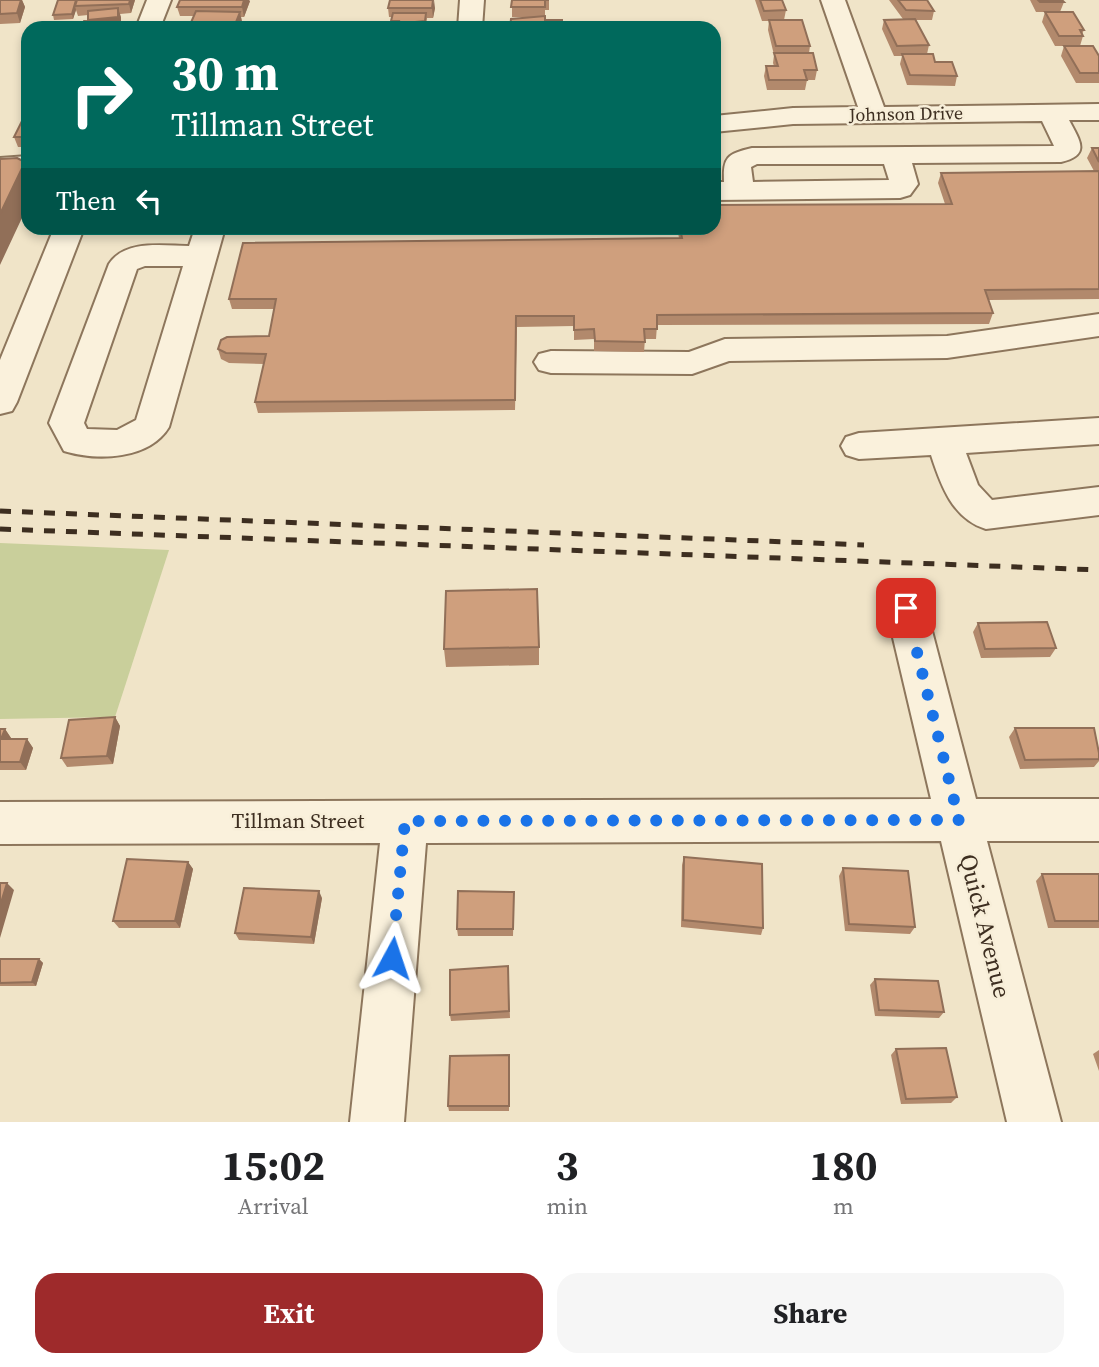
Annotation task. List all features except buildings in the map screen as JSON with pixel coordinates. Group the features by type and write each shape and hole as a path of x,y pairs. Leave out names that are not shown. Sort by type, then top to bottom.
{"street":[{"path":"151,21 159,0"},
{"path":"470,21 472,0"},
{"path":"833,0 874,114"},
{"name":"Johnson Drive","path":"721,123 793,116 1099,112"},
{"path":"727,191 900,189 904,184 896,155 1061,154 1067,150 1068,145 1052,113"},
{"path":"0,166 21,164"},
{"path":"0,402 64,240"},
{"path":"206,242 151,427 123,443 78,442 66,423 124,264 139,256 206,242"},
{"path":"551,362 692,363 725,350 947,347 1099,325"},
{"path":"859,446 1099,431"},
{"path":"944,442 967,499 974,509 986,515 1099,501"},
{"name":"Quick Avenue","path":"906,608 1034,1122"},
{"name":"Tillman Street","path":"0,823 1099,820"},
{"path":"377,1122 405,821"}],"green space":[{"path":"0,543 169,550 115,717 0,719"}],"railway":[{"path":"0,511 864,545"},
{"path":"0,529 1099,570"}],"route":[{"path":"392,958 405,821 959,820 906,608"}]}
